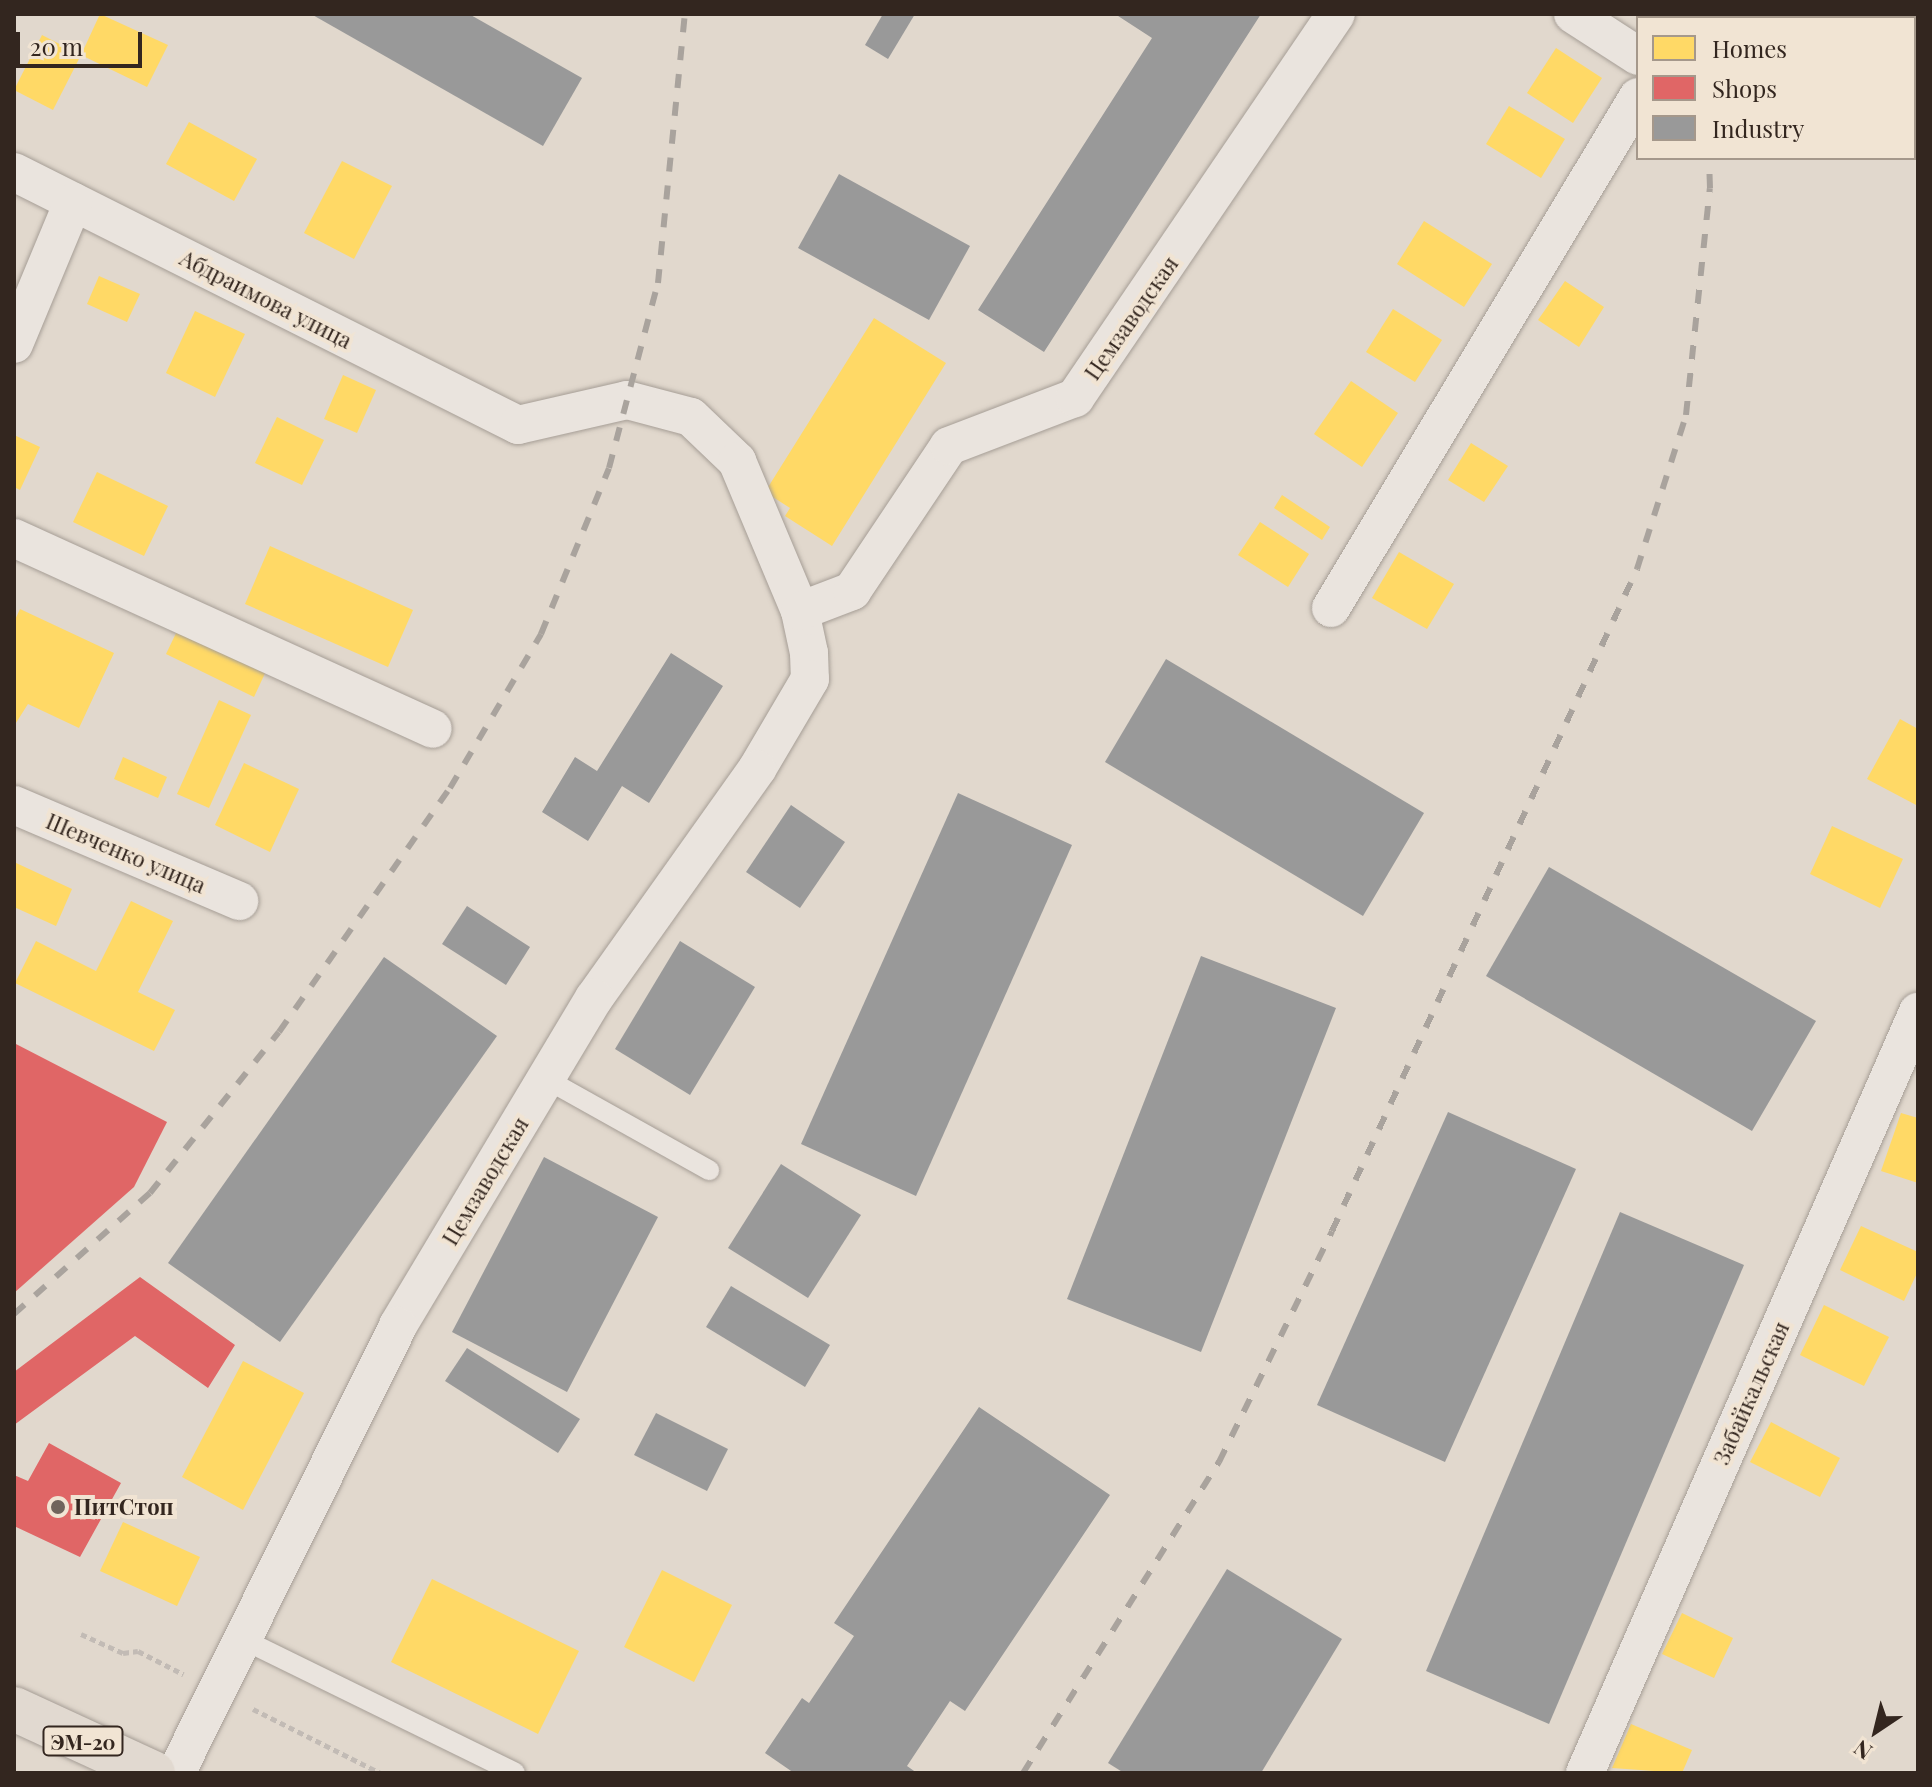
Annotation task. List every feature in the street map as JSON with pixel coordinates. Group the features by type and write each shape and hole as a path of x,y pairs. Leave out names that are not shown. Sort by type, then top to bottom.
{"main road":[{"name":"ЭМ-20","path":"14,1709 153,1773"}],"street":[{"name":"Цемзаводская","path":"800,611 852,591 949,446 1075,398 1336,14"},
{"path":"1573,14 1636,55"},
{"path":"1331,608 1636,100"},
{"name":"Абдраимова улица","path":"14,172 518,425 627,400 691,417"},
{"path":"14,344 73,202"},
{"name":"Цемзаводская","path":"176,1773 240,1638 398,1326 594,998 757,769 810,679 800,611 737,461 691,417"},
{"path":"14,538 433,729"},
{"name":"Шевченко улица","path":"14,805 239,901"},
{"name":"Забайкальская","path":"1585,1773 1918,1012"}],"lane":[{"path":"546,1079 709,1170"},
{"path":"240,1638 515,1773"}],"building: Homes":[{"path":"100,14 168,45 147,87 81,55"},
{"path":"42,35 81,55 53,110 14,90"},
{"path":"1556,48 1602,78 1573,123 1527,93"},
{"path":"1509,106 1565,139 1541,178 1486,144"},
{"path":"189,122 257,159 234,201 166,164"},
{"path":"342,161 392,186 354,259 304,233"},
{"path":"1424,221 1492,264 1464,307 1397,264"},
{"path":"99,276 140,294 127,322 87,304"},
{"path":"1565,281 1604,307 1579,347 1538,320"},
{"path":"1393,309 1442,340 1415,382 1366,352"},
{"path":"195,311 245,334 215,397 166,373"},
{"path":"874,318 946,363 832,546 785,516 790,508 765,492"},
{"path":"343,375 376,390 357,433 324,419"},
{"path":"1351,381 1398,413 1362,467 1314,434"},
{"path":"277,417 324,440 302,485 255,463"},
{"path":"14,435 40,447 20,490 14,487"},
{"path":"1471,443 1508,466 1484,502 1448,480"},
{"path":"97,472 168,506 144,556 73,522"},
{"path":"1282,495 1330,527 1322,540 1274,508"},
{"path":"1260,522 1309,554 1288,587 1238,555"},
{"path":"270,546 413,610 388,667 245,604"},
{"path":"1399,552 1454,584 1427,629 1372,598"},
{"path":"20,609 114,653 79,728 28,704 14,726 14,622"},
{"path":"179,627 267,669 254,697 166,654"},
{"path":"219,700 251,715 209,808 177,794"},
{"path":"1900,719 1918,729 1918,806 1867,779"},
{"path":"123,757 167,777 158,798 114,779"},
{"path":"244,763 299,789 270,852 215,825"},
{"path":"1832,826 1903,859 1880,908 1810,874"},
{"path":"14,862 72,889 56,926 14,907"},
{"path":"131,901 173,921 138,992 175,1010 154,1051 15,983 36,941 96,971"},
{"path":"1901,1113 1918,1118 1918,1183 1881,1171"},
{"path":"1861,1226 1918,1252 1918,1271 1904,1301 1840,1270"},
{"path":"1824,1305 1889,1337 1864,1386 1800,1355"},
{"path":"243,1361 304,1393 243,1510 182,1477"},
{"path":"1771,1422 1840,1458 1820,1497 1750,1462"},
{"path":"123,1522 200,1557 177,1606 100,1571"},
{"path":"662,1570 732,1605 694,1682 624,1647"},
{"path":"432,1579 579,1651 538,1734 391,1662"},
{"path":"1682,1613 1733,1638 1714,1678 1662,1654"},
{"path":"1631,1724 1692,1750 1682,1773 1612,1768"}],"building: Shops":[{"path":"14,1043 167,1122 134,1187 14,1293"},
{"path":"140,1277 235,1345 208,1388 135,1336 14,1425 14,1372"},
{"path":"49,1443 121,1483 80,1557 14,1526 14,1475 28,1481"}],"building: Industry":[{"path":"311,14 469,14 582,78 543,146"},
{"path":"883,14 915,14 888,59 865,45"},
{"path":"1115,14 1261,14 1044,352 978,310 1152,38"},
{"path":"839,174 970,246 929,320 798,248"},
{"path":"671,653 723,686 649,803 622,786 588,841 542,812 575,757 597,771"},
{"path":"1166,659 1424,813 1363,916 1105,762"},
{"path":"958,793 1072,845 916,1196 801,1144"},
{"path":"791,805 845,842 800,908 746,872"},
{"path":"1549,867 1816,1021 1752,1131 1486,976"},
{"path":"467,906 530,947 506,985 442,944"},
{"path":"680,941 755,987 690,1095 615,1049"},
{"path":"1201,956 1336,1008 1201,1352 1067,1299"},
{"path":"384,957 497,1036 280,1342 168,1263"},
{"path":"1448,1112 1576,1169 1445,1462 1317,1405"},
{"path":"544,1157 658,1217 567,1392 452,1332"},
{"path":"781,1164 861,1215 808,1298 728,1248"},
{"path":"1620,1212 1744,1265 1549,1724 1426,1671"},
{"path":"731,1286 830,1345 805,1387 706,1327"},
{"path":"467,1348 580,1419 558,1453 445,1381"},
{"path":"979,1407 1110,1495 965,1711 950,1701 907,1766 917,1773 794,1773 765,1753 802,1698 809,1703 854,1636 834,1623"},
{"path":"656,1413 728,1449 707,1491 634,1455"},
{"path":"1227,1569 1342,1639 1261,1773 1124,1773 1108,1763"}],"railway":[{"path":"14,1314 150,1193 279,1032 450,788 541,634 609,468 658,283 685,14"},
{"path":"1023,1773 1219,1462 1332,1231 1637,569 1686,415 1710,188 1709,160"}],"place":[{"name":"ПитСтоп","path":"58,1507"}]}
